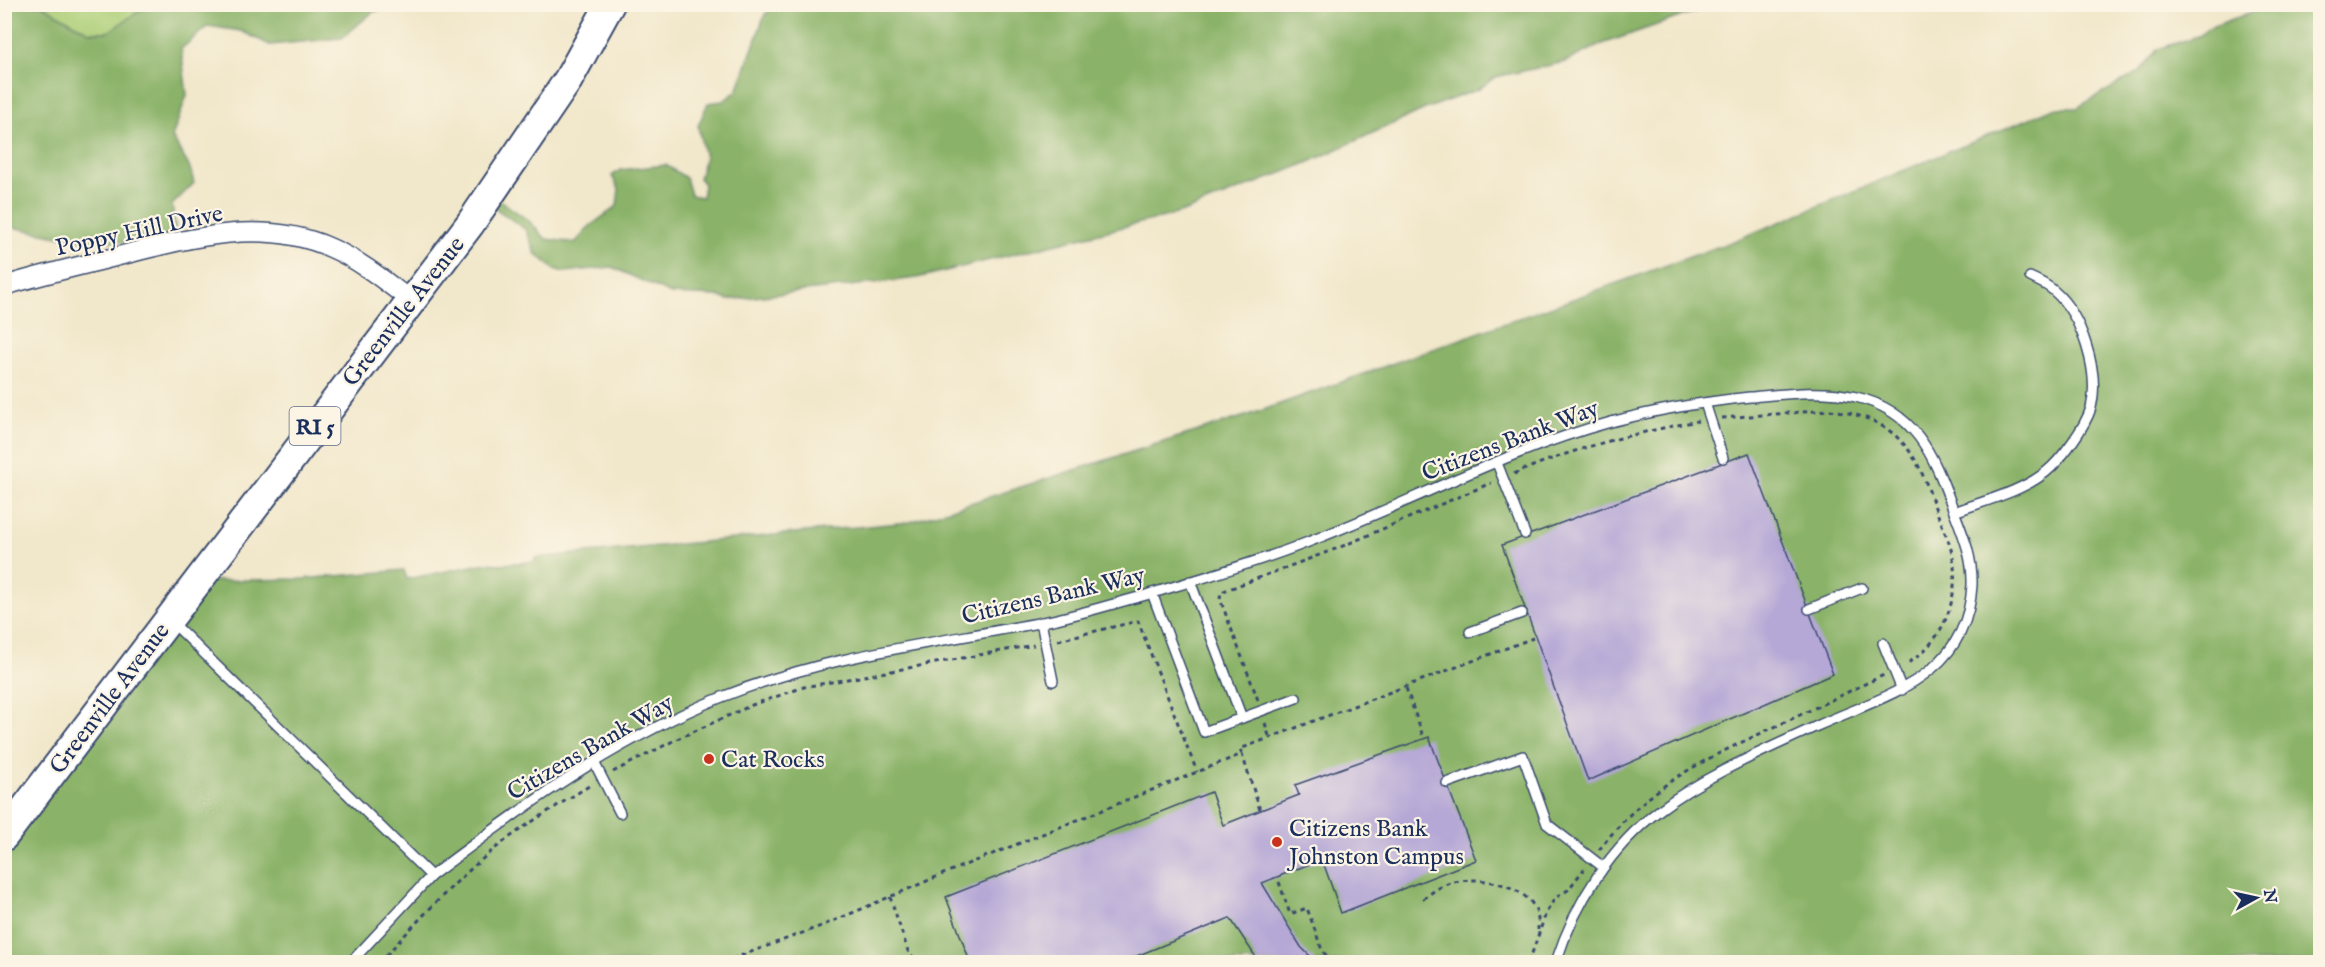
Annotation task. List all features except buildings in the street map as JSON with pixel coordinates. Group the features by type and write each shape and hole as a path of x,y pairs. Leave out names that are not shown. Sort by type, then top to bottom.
{"main road":[{"name":"Greenville Avenue","path":"4,836 470,224 568,80 610,4"}],"street":[{"name":"Poppy Hill Drive","path":"4,286 183,239 253,231 282,234 329,247 362,264 411,301"}],"lane":[{"path":"1954,512 2027,484 2047,471 2071,446 2091,408 2093,366 2083,334 2070,308 2059,296 2030,277"},
{"name":"Citizens Bank Way","path":"351,963 431,876 517,811 594,762 669,719 783,674 857,655 1041,622 1152,593 1304,544 1497,463 1605,424 1649,412 1769,395 1828,393 1875,402 1907,422 1926,444 1938,468 1971,557 1972,580 1964,625 1947,653 1917,681 1902,690 1819,725 1689,790 1658,811 1603,867 1576,912 1556,963"},
{"path":"1705,403 1723,458"},
{"path":"1497,463 1525,534"},
{"path":"1190,581 1242,718"},
{"path":"1809,609 1862,588"},
{"path":"1152,593 1204,732 1296,698"},
{"path":"1470,633 1522,613"},
{"path":"170,619 431,876"},
{"path":"1041,622 1053,681"},
{"path":"1882,643 1902,690"},
{"path":"1447,783 1523,756 1547,824 1603,867"},
{"path":"594,762 620,813"}],"path":[{"path":"1270,739 1262,711 1220,599 1221,592 1338,548 1578,449 1644,432 1710,419 1830,410 1848,412 1884,426 1907,448 1925,480 1951,550 1954,580 1950,609 1935,637 1924,651 1894,670 1708,758 1680,774 1633,809 1617,825 1568,890 1555,898 1546,913 1529,963"},
{"path":"380,963 416,922 516,833 602,778 675,740 752,705 804,687 1045,643 1138,621 1197,772"},
{"path":"1260,810 1240,749 1533,638"},
{"path":"1406,688 1424,739"},
{"path":"724,963 824,925 1242,754"},
{"path":"1423,899 1439,887 1466,879 1489,880 1519,893 1535,908 1538,916 1538,935"},
{"path":"1279,882 1290,914 1306,908 1322,950 1331,963"},
{"path":"890,897 908,951 917,963"}],"green space":[{"path":"5,5 41,5 89,32 108,32 148,5 399,5 373,12 342,38 270,45 241,31 208,26 181,49 187,95 172,137 190,168 194,183 172,205 176,235 139,243 79,240 5,226"},
{"path":"41,5 148,5 109,32 89,32"},
{"path":"777,5 1714,5 1602,44 1565,62 1495,77 1479,89 1425,109 1307,163 1180,213 917,278 728,300 718,296 671,294 612,267 564,272 554,269 535,253 526,230 488,203 494,196 529,221 546,239 575,243 590,226 617,206 619,189 612,176 620,170 666,165 686,178 691,195 702,197 704,184 699,178 705,158 698,126 708,103 723,101 737,91 765,14"},
{"path":"2270,5 2320,5 2320,962 5,962 4,838 204,581 302,579 404,570 407,579 487,563 534,562 535,558 910,522 1252,414 1734,241 2054,108 2077,108 2139,72 2158,49 2201,35 2206,29"}],"place":[{"name":"Cat Rocks","path":"709,759"},
{"name":"Citizens Bank Johnston Campus","path":"1277,842"}]}
